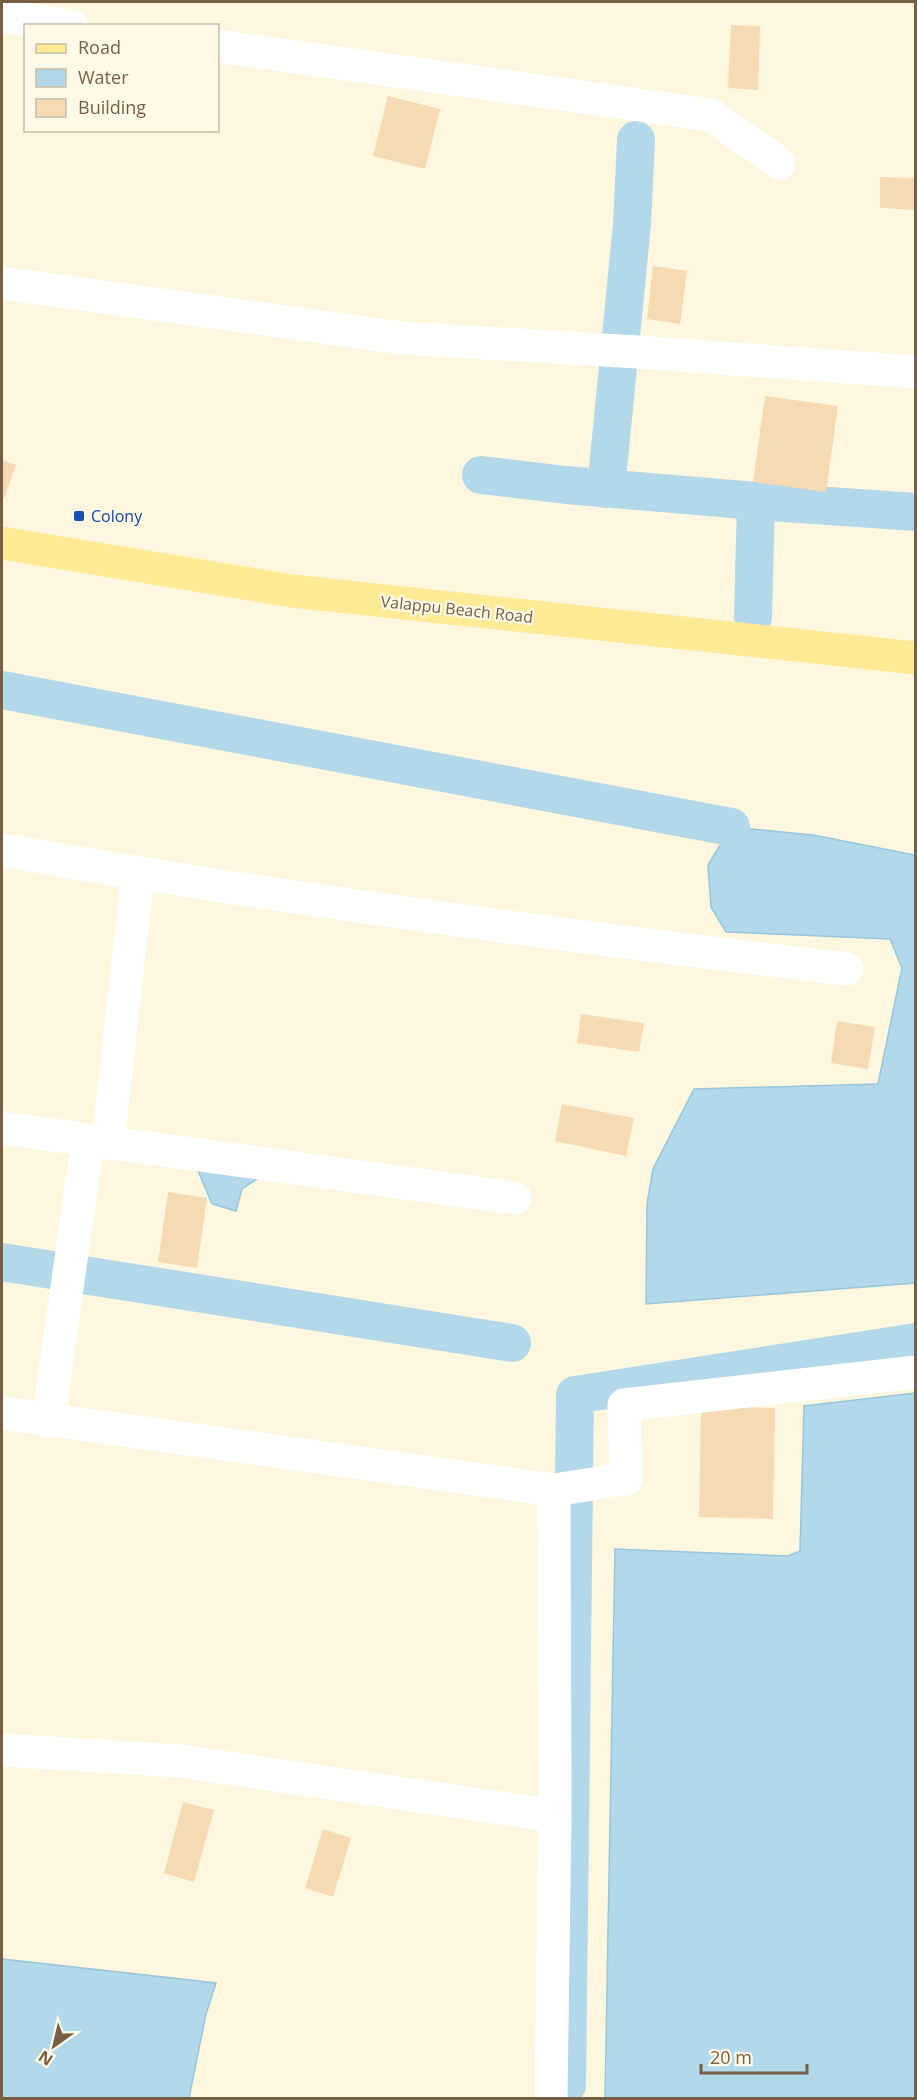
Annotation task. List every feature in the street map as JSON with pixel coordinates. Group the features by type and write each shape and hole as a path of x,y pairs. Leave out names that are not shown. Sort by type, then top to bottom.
{"main road":[{"name":"Valappu Beach Road","path":"2,543 292,591 915,658"}],"street":[{"path":"2,16 58,24"},
{"path":"219,46 711,115 779,163"},
{"path":"2,283 402,338 915,372"},
{"path":"2,850 138,873 545,933 848,969"},
{"path":"48,1421 69,1272 98,1142 138,873"},
{"path":"2,1128 515,1198"},
{"path":"2,1413 48,1421 571,1487 626,1479 624,1405 915,1372"},
{"path":"552,2098 555,1816 571,1487"},
{"path":"2,1750 180,1761 555,1816"}],"water":[{"path":"731,827 813,835 915,855 915,1283 646,1304 647,1204 653,1169 694,1089 878,1084 902,968 890,939 726,932 711,907 708,865"},
{"path":"198,1171 266,1173 242,1189 236,1211 212,1204"},
{"path":"915,1393 915,2098 605,2098 615,1549 788,1556 800,1551 804,1406"},
{"path":"2,1959 216,1983 206,2014 189,2098 2,2098"}],"building":[{"path":"731,25 760,26 758,90 728,88"},
{"path":"388,96 440,109 425,169 373,156"},
{"path":"880,177 916,178 916,210 880,208"},
{"path":"653,266 687,271 680,324 647,319"},
{"path":"765,396 838,406 826,492 753,482"},
{"path":"2,460 16,465 4,499 2,498"},
{"path":"581,1014 644,1023 639,1052 577,1043"},
{"path":"837,1021 875,1027 868,1069 831,1063"},
{"path":"562,1104 634,1118 626,1156 555,1141"},
{"path":"168,1192 207,1198 197,1268 158,1262"},
{"path":"701,1406 775,1408 773,1519 699,1517"},
{"path":"183,1802 214,1810 194,1882 164,1873"},
{"path":"323,1829 351,1838 333,1897 305,1888"}],"waterway":[{"path":"606,489 632,224 636,140"},
{"path":"481,475 566,485 756,501"},
{"path":"753,617 756,501 916,512"},
{"path":"2,690 731,827"},
{"path":"2,1262 512,1343"},
{"path":"567,2085 575,1395 916,1342"}],"place":[{"name":"Colony","path":"79,516"}]}
